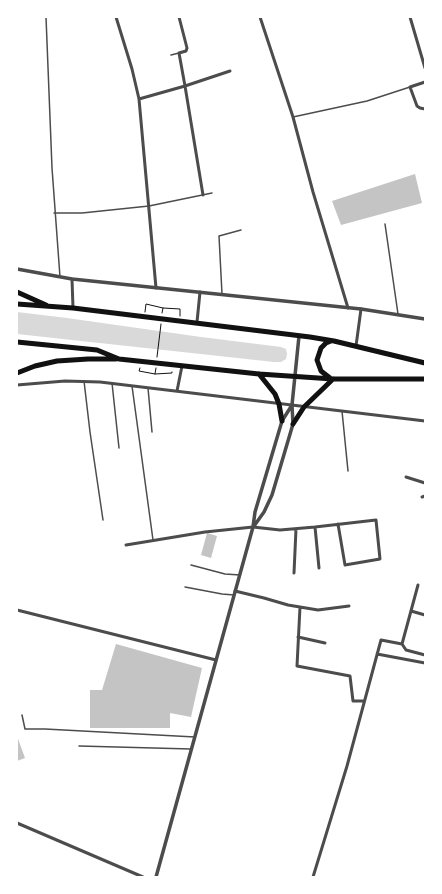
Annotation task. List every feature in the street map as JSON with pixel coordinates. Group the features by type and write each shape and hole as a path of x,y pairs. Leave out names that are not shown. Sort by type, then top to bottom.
{"highway":[{"path":"17,292 49,306"},
{"path":"17,304 73,308 181,320 334,341 425,363"},
{"path":"332,379 321,371 317,360 323,345 334,341"},
{"path":"17,342 97,350 119,360"},
{"path":"17,373 35,366 56,361 88,359 119,360 295,377 332,379 425,379"},
{"path":"259,374 271,388 279,404 282,421"},
{"path":"293,424 304,407 332,379"}],"street":[{"path":"116,17 132,69 139,99 156,288"},
{"path":"179,17 187,50 179,53 203,195"},
{"path":"260,17 293,117 313,192 348,308"},
{"path":"410,17 425,68"},
{"path":"139,99 230,71"},
{"path":"425,82 410,87 417,106 425,109"},
{"path":"17,269 72,279 361,309 425,319"},
{"path":"72,279 73,308"},
{"path":"197,322 200,292"},
{"path":"356,346 361,309"},
{"path":"253,527 264,512 272,495 293,424 292,405 299,336"},
{"path":"177,391 182,366"},
{"path":"17,385 60,381 112,383 425,421"},
{"path":"156,877 240,575 253,527 255,512 282,421 292,405"},
{"path":"406,477 425,483"},
{"path":"126,545 205,532 253,527 280,530 376,520 380,559 345,565 338,524"},
{"path":"315,527 319,568"},
{"path":"294,573 296,529"},
{"path":"402,644 418,585"},
{"path":"235,591 288,606 318,610 349,606"},
{"path":"300,607 296,666 350,676 353,701 362,701"},
{"path":"17,610 216,660"},
{"path":"411,611 425,615"},
{"path":"298,637 325,643"},
{"path":"313,877 347,766 362,701 381,640 402,644 406,650 425,654"},
{"path":"377,654 425,663"},
{"path":"17,823 143,877"}],"lane":[{"path":"46,17 48,101 54,213 60,277"},
{"path":"171,55 179,53"},
{"path":"293,117 368,101 410,87"},
{"path":"54,213 82,213 149,206 212,193"},
{"path":"385,224 398,314"},
{"path":"222,294 219,236 241,230"},
{"path":"84,381 103,520"},
{"path":"112,383 119,448"},
{"path":"132,386 153,540"},
{"path":"148,388 152,432"},
{"path":"342,411 348,471"},
{"path":"191,565 225,574 240,575"},
{"path":"185,587 234,595"},
{"path":"22,714 26,729 195,737"},
{"path":"79,746 191,749"}],"path":[{"path":"144,316 146,304 163,308 180,309 181,320"},
{"path":"162,315 163,308"},
{"path":"157,359 161,323"},
{"path":"141,362 139,371 155,374 172,373 173,365"},
{"path":"155,374 156,366"}],"shaded area":[{"path":"17,312 281,347 286,349 287,354 286,359 281,362 274,362 17,334"}],"building":[{"path":"415,174 422,203 341,225 332,201"},
{"path":"207,533 217,536 211,558 201,555"},
{"path":"116,644 202,668 191,717 170,713 170,728 90,728 90,690 102,690"},
{"path":"17,736 25,758 17,761"}]}
